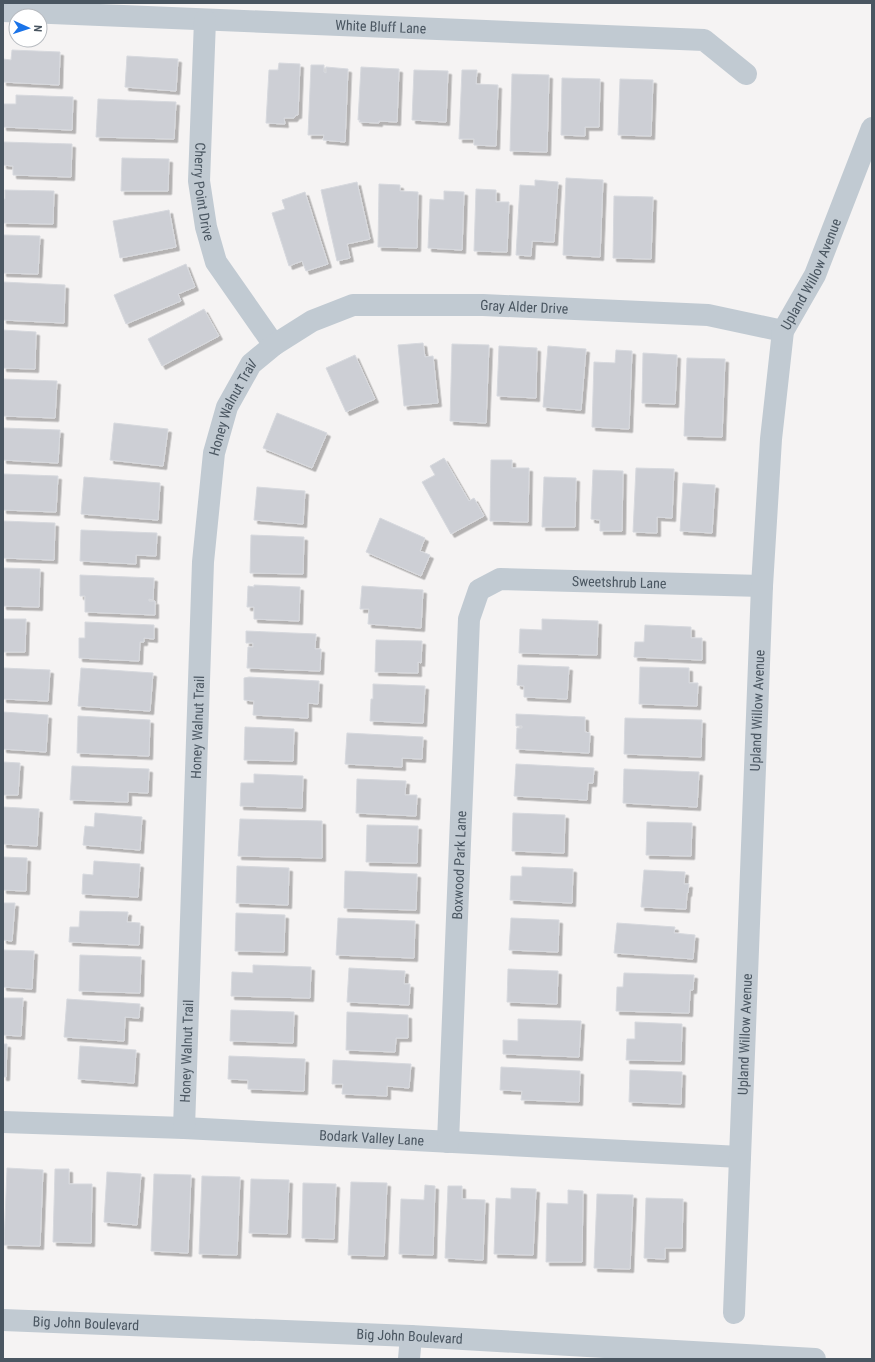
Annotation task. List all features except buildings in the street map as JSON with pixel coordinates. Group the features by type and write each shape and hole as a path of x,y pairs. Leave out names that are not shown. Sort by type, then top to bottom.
{"street":[{"name":"White Bluff Lane","path":"3,11 704,40 746,74"},
{"name":"Cherry Point Drive","path":"205,20 199,181 206,227 216,262 274,345"},
{"name":"Upland Willow Avenue","path":"734,1313 762,586 771,439 783,331 815,275 872,128"},
{"name":"Gray Alder Drive","path":"274,345 312,321 353,305 483,305 708,315 783,331"},
{"name":"Honey Walnut Trail","path":"184,1128 203,562 214,453 227,407 251,364 274,345"},
{"name":"Sweetshrub Lane","path":"479,590 500,579 762,586"},
{"name":"Boxwood Park Lane","path":"448,1142 469,619 479,590"},
{"name":"Bodark Valley Lane","path":"3,1122 184,1128 740,1157"},
{"name":"Big John Boulevard","path":"3,1320 411,1336 500,1350 815,1359"},
{"path":"409,1359 411,1336"}]}
